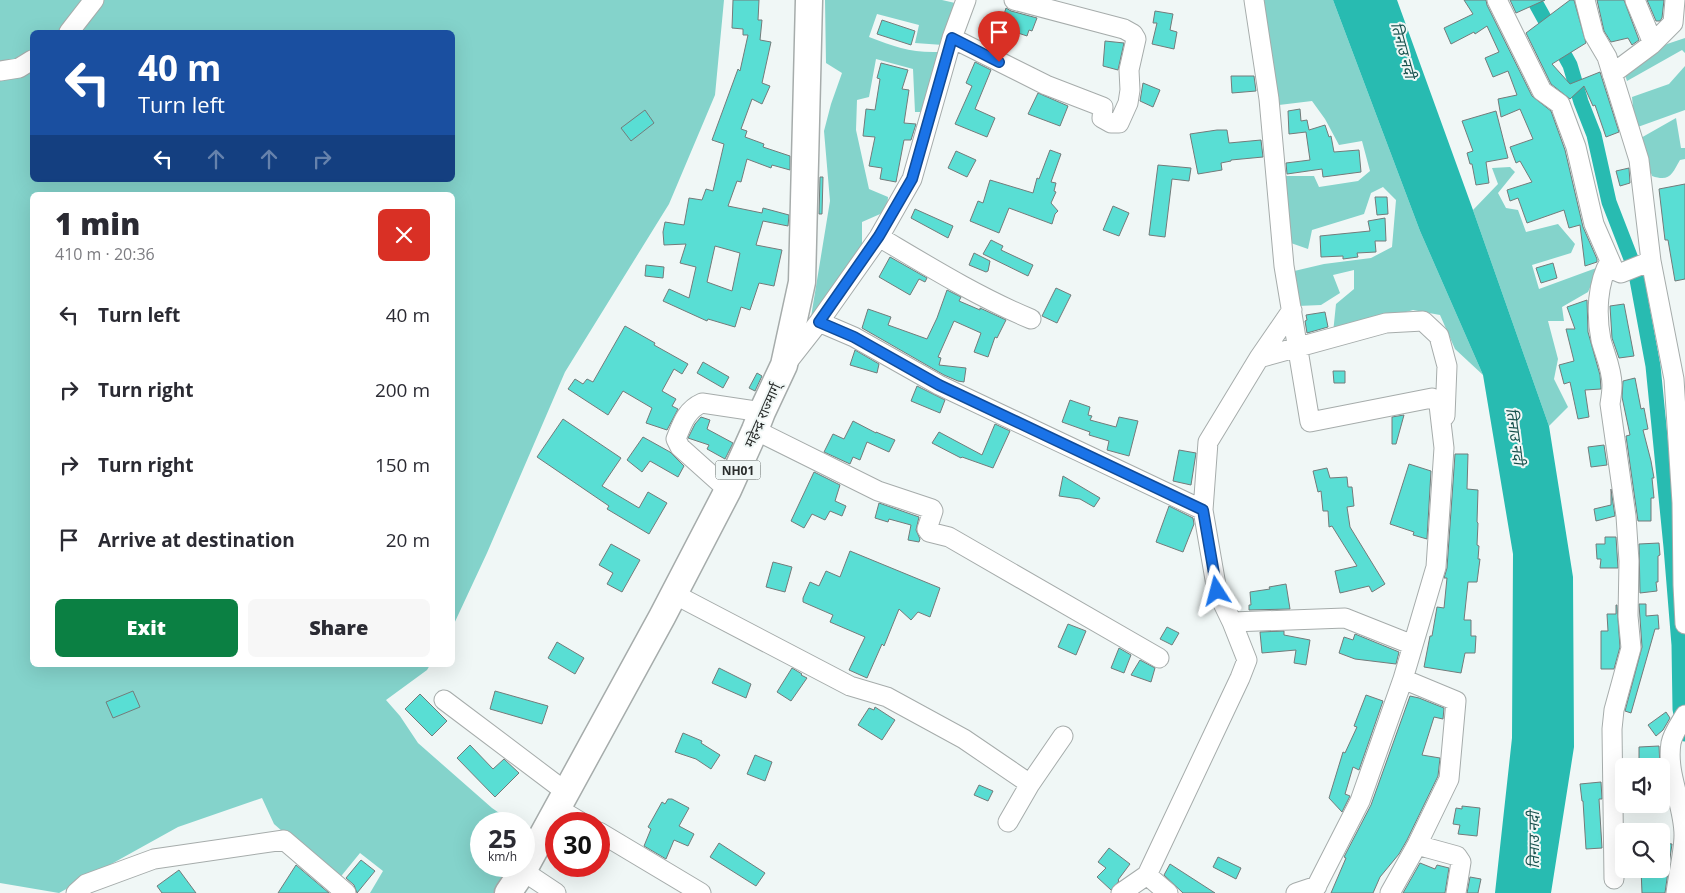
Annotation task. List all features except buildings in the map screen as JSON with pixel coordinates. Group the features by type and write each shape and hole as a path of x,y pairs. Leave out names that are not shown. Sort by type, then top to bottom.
{"highway":[{"name":"महेन्द्र राज्मार्ग्","path":"535,849 674,594 728,490 784,365 802,282 809,0"},
{"name":"महेन्द्र राज्मार्ग्","path":"508,893 519,877"}],"street":[{"path":"71,30 94,0"},
{"path":"784,365 819,322 879,236 912,179 952,38 966,0"},
{"path":"952,38 1046,85 1102,107 1102,118 1111,123 1119,123 1128,103 1130,90 1129,70 1136,40 1132,34 1124,29 1014,0"},
{"path":"1254,0 1269,99 1284,266 1310,422 1432,398 1439,405 1444,448"},
{"path":"1497,0 1542,91 1560,104 1576,147 1594,224 1612,266 1621,273 1651,261"},
{"path":"1585,0 1594,35 1607,57 1639,160 1651,261 1674,379 1682,503 1685,624"},
{"path":"1636,0 1652,41 1651,45"},
{"path":"1612,74 1651,45 1673,23 1675,0"},
{"path":"0,71 19,68 30,61"},
{"path":"879,236 1000,306 1030,319"},
{"path":"1612,266 1600,282 1599,318 1601,339 1611,374 1610,404 1626,516 1629,561 1628,616 1632,648 1614,710 1612,729 1614,879"},
{"path":"1121,893 1147,875 1247,660 1217,591 1203,510 1208,442 1259,358 1292,310"},
{"path":"1259,358 1386,324 1423,321 1438,336 1447,366 1436,567 1403,679 1360,801 1315,889 1296,893"},
{"path":"819,322 854,337 939,385 1203,510"},
{"path":"728,490 680,447 676,440 687,414 695,406 702,403 759,421 878,491 932,509 927,529 929,532 949,537 1159,658"},
{"path":"674,594 850,686 887,697 964,739 1030,784"},
{"path":"1232,622 1345,618 1413,645"},
{"path":"1390,893 1417,845 1449,779 1456,700 1403,679"},
{"path":"444,700 562,800 573,812"},
{"path":"1676,893 1684,836 1682,798 1671,772 1671,743 1675,732 1685,716"},
{"path":"1008,822 1030,784 1063,736"},
{"path":"610,839 701,893"},
{"path":"76,893 86,884 154,859 284,840 346,893"},
{"path":"1417,845 1457,856 1461,862 1456,893"},
{"path":"1147,875 1168,893"},
{"path":"532,877 556,893"}],"shaded area":[{"path":"0,0 724,0 715,95 669,204 565,372 487,553 455,622 455,192 30,192 30,667 429,667 386,700 400,716 418,743 498,812 470,812 470,877 506,877 497,893 370,893 383,871 360,853 338,880 274,824 262,798 178,827 59,893 0,883"},
{"path":"825,0 942,0 955,3 943,45 915,43 919,25 877,14 869,37 903,49 939,52 926,112 915,112 913,69 876,59 869,97 857,100 856,130 869,189 888,197 887,211 862,222 862,248 824,310 811,317 830,201 824,131 842,73 826,63"},
{"path":"1261,0 1333,0 1420,231 1483,375 1455,349 1440,315 1413,310 1333,333 1336,304 1354,289 1354,270 1333,275 1340,293 1321,305 1298,306 1290,272 1324,264 1371,258 1392,247 1396,200 1383,187 1371,193 1364,214 1312,230 1308,249 1288,242 1285,176 1314,176 1319,187 1358,181 1370,171 1362,141 1339,145 1325,119 1312,101 1279,105"},
{"path":"1685,38 1685,53 1682,50 1627,81 1623,69 1667,44"},
{"path":"1685,66 1685,110 1635,128 1632,97 1669,84"},
{"path":"1676,118 1681,148 1685,148 1685,159 1680,160 1672,173 1667,177 1658,178 1652,176 1639,139"},
{"path":"1510,167 1515,172 1498,193 1506,208 1518,210 1526,232 1558,224 1575,244 1571,253 1532,265 1539,289 1599,267 1588,292 1562,307 1564,321 1548,321 1558,359 1554,379 1568,407 1549,426 1473,210 1498,184 1492,168"}],"water":[{"name":"तिनाउ नदी","path":"1333,0 1397,0 1549,426 1573,577 1574,747 1551,893 1495,893 1512,738 1513,554 1483,375 1420,231"}],"waterway":[{"path":"1534,0 1570,65 1581,102 1594,135 1609,202 1635,269 1653,366 1679,645 1680,709 1685,734"}],"route":[{"path":"999,62 952,38 912,179 879,236 819,322 854,337 924,378 1203,510 1217,591"}]}
